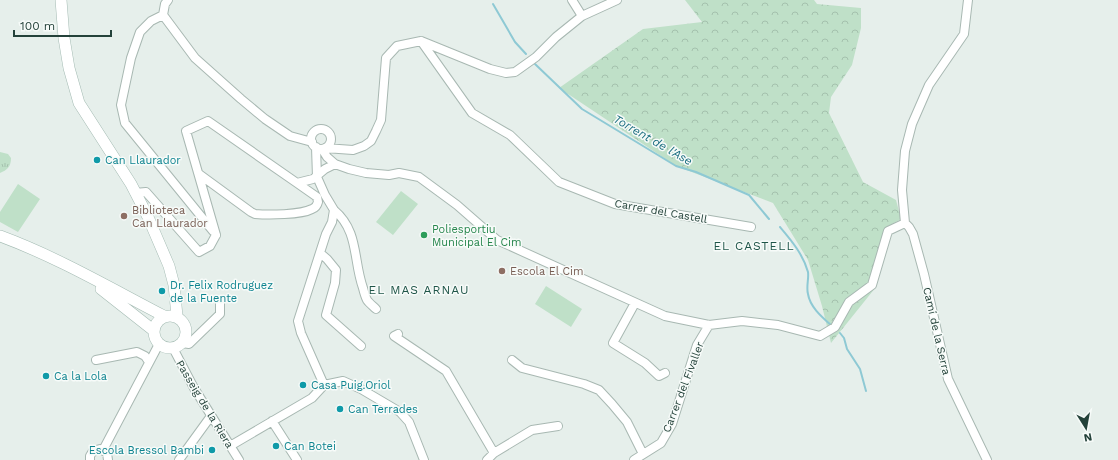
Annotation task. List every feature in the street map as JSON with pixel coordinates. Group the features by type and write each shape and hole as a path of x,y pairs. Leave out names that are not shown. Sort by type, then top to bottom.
{"street":[{"path":"61,0 64,38 69,68 79,103 135,193 168,262 174,284 177,316"},
{"path":"168,0 165,4 163,15 195,58 240,99 265,119 290,136 336,149 353,150 364,146 371,141 376,131 382,110 386,58 397,46 421,40 490,70 506,73 515,72 536,57 556,37 582,16 617,0"},
{"path":"572,0 582,16"},
{"path":"317,144 332,162 366,173 389,175 399,174 419,177 457,205 497,240 665,316 709,325 742,321 778,325 820,336 835,327 849,302 872,285 888,231 905,223 902,190 905,151 912,124 929,85 964,34 968,0"},
{"path":"163,15 151,21 140,32 131,58 120,105 125,123 216,235"},
{"name":"Carrer del Castell","path":"421,40 472,113 510,135 559,182 615,204 751,227"},
{"path":"135,193 146,192 199,252 210,246 216,235 186,130 208,121 317,197 318,202 313,209 303,212 255,214 199,174"},
{"path":"346,149 338,145 332,139 329,132 323,129 317,130 317,177 334,210 344,219 349,230 355,246 360,279 367,300 376,310"},
{"path":"317,144 330,144 332,139"},
{"path":"297,183 306,182 317,177 332,162 336,149"},
{"path":"324,385 301,333 298,321 320,253 332,222 334,210"},
{"name":"Camí de la Serra","path":"905,223 913,234 948,379 987,460"},
{"path":"0,236 26,246 80,272 164,316 177,316 186,326 187,333 178,346"},
{"path":"320,253 328,259 336,270 335,283 326,315 361,346"},
{"path":"80,272 153,330"},
{"path":"164,316 157,321 153,330 154,338 158,344 165,348 188,344 220,314 220,302"},
{"path":"635,303 613,343 645,363 659,376 664,373"},
{"name":"Carrer del Fivaller","path":"634,460 661,443 672,424 697,345 709,325"},
{"path":"398,334 394,336 446,371 494,453"},
{"path":"103,450 158,344"},
{"name":"Passeig de la Riera","path":"178,346 194,388 239,460"},
{"path":"96,360 137,352 145,356 149,362"},
{"path":"512,360 522,368 584,384 599,390 627,422 643,454"},
{"path":"230,446 312,398 324,385 342,381 361,389 400,412 409,422 424,460"},
{"path":"179,460 211,416"},
{"path":"272,421 297,460"},
{"path":"487,460 494,453 532,430 558,426"},
{"path":"88,459 94,450 98,449 103,450 108,455 108,460"}],"green space":[{"path":"685,0 814,0 817,4 861,8 861,28 852,65 831,97 829,113 863,182 896,200 901,219 887,227 876,287 831,343 822,306 808,260 773,203 676,166 559,88 643,29 702,22"},
{"path":"0,152 8,154 11,158 8,168 0,173"},
{"path":"18,184 40,199 18,232 0,222 0,212"},
{"path":"401,191 418,204 393,235 376,222"},
{"path":"546,286 582,309 571,327 535,304"}],"waterway":[{"name":"Torrent de l'Ase","path":"493,4 515,42 526,54"},
{"name":"Torrent de l'Ase","path":"535,64 582,109 676,166 696,172 749,195 769,219"},
{"name":"Torrent de l'Ase","path":"780,227 796,248 806,265 808,272 807,291 811,303 817,312 832,326"},
{"name":"Torrent de l'Ase","path":"840,333 844,338 847,349 860,369 866,391"}],"place":[{"name":"Can Llaurador","path":"97,160"},
{"name":"Biblioteca Can Llaurador","path":"124,216"},
{"name":"Poliesportiu Municipal El Cim","path":"424,235"},
{"name":"Escola El Cim","path":"502,271"},
{"name":"Dr. Felix Rodruguez de la Fuente","path":"162,291"},
{"name":"Ca la Lola","path":"46,376"},
{"name":"Casa Puig.Oriol","path":"303,385"},
{"name":"Can Terrades","path":"340,409"},
{"name":"Can Botei","path":"276,446"},
{"name":"Escola Bressol Bambi","path":"212,450"}],"district":[{"name":"EL CASTELL","path":"754,246"},
{"name":"EL MAS ARNAU","path":"419,290"}]}
